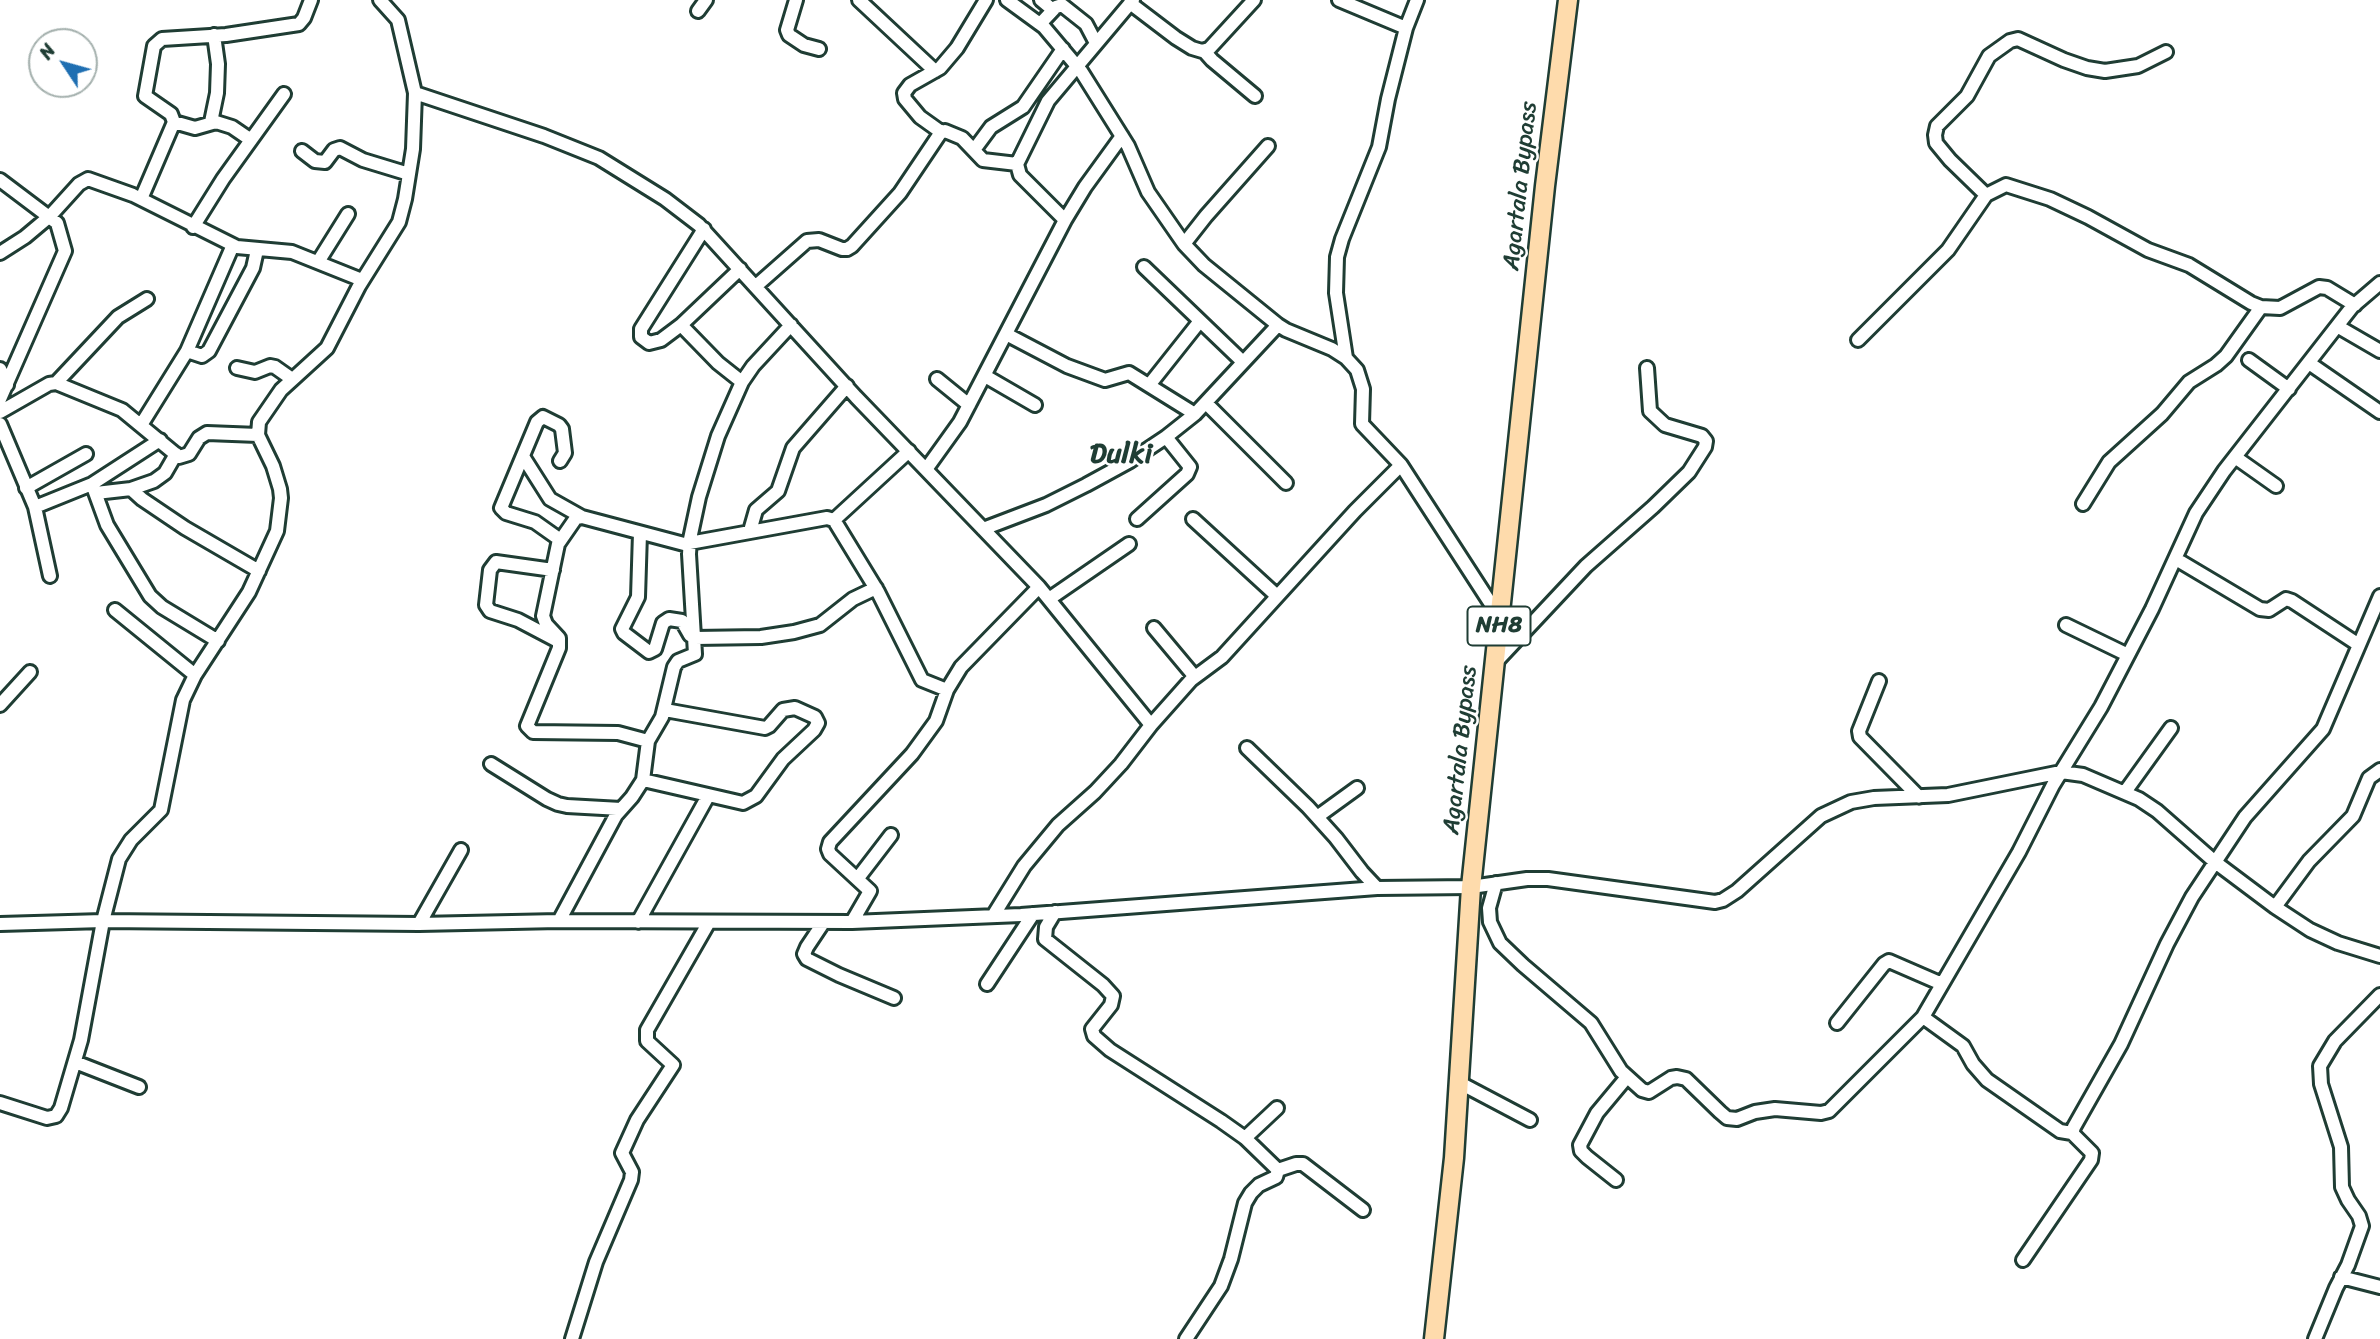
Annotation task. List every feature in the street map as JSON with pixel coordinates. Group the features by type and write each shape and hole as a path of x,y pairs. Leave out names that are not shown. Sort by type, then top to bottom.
{"highway":[{"name":"Agartala Bypass","path":"1434,1339 1444,1254 1471,887 1547,170 1568,0"}],"street":[{"path":"141,200 174,122 171,114 145,96 154,46 162,39 214,36 299,24 311,0"},
{"path":"0,1103 47,1118 56,1116 65,1099 90,999 103,921 119,859 125,848 161,810 183,701 195,675 249,592 277,531 281,498 272,466 258,435 259,422 281,390 327,348 362,281 399,222 413,149 415,93 398,20 380,0"},
{"path":"796,0 787,30 789,35 804,45 819,49"},
{"path":"859,0 935,71"},
{"path":"986,0 957,48 935,71 910,85 904,93 905,99 920,117 941,132 962,138 983,160 1017,164"},
{"path":"1007,0 1040,24 1076,65 1122,136 1148,192 1184,244 1204,265 1286,330 1332,349 1346,358 1357,370 1362,381 1362,424 1366,431 1401,465 1500,618"},
{"path":"1041,0 1053,9"},
{"path":"1339,0 1406,28"},
{"path":"1346,358 1336,293 1337,257 1379,147 1406,28 1417,0"},
{"path":"1065,220 1020,175 1017,164 1048,101 1132,1 1176,37 1192,48 1204,51 1255,96"},
{"path":"1204,51 1251,1"},
{"path":"1040,24 1053,9 1060,5 1067,7 1086,24 1096,43"},
{"path":"211,122 217,93 218,64 214,36"},
{"path":"1986,195 1950,160 1936,143 1934,135 1937,126 1968,96 1989,55 2010,41 2018,39 2064,60 2105,71 2138,66 2166,52"},
{"path":"974,150 991,127 1023,107 1063,49"},
{"path":"415,93 544,136 599,158 665,199 704,229 847,386 1039,587 1151,725"},
{"path":"193,226 284,94"},
{"path":"174,122 195,128 211,122 232,127 251,140"},
{"path":"756,286 807,241 819,240 842,249 852,246 900,193 941,132"},
{"path":"927,468 970,405 1065,220 1122,136"},
{"path":"1184,244 1268,146"},
{"path":"302,152 315,161 325,162 334,150 340,148 363,160 409,174"},
{"path":"0,253 50,216 79,184 88,179 141,200 233,245 257,250 292,252 362,281"},
{"path":"0,180 50,216 59,228 65,251 0,399"},
{"path":"1858,340 1948,250 1986,195 2006,185 2050,199 2088,216 2142,247 2189,265 2261,307 2280,308 2319,287 2327,288 2355,305"},
{"path":"318,262 348,214"},
{"path":"704,229 641,329 640,334 644,341 655,342 681,325 740,269"},
{"path":"141,425 187,351 233,245"},
{"path":"187,351 202,356 209,351 253,268 257,250"},
{"path":"1144,267 1243,362"},
{"path":"1496,883 1489,908 1490,922 1500,943 1591,1023 1627,1077 1642,1090 1649,1092 1671,1078 1686,1079 1727,1118 1737,1119 1775,1108 1821,1113 1829,1111 1923,1017 2019,852 2061,772 2101,707 2129,655 2196,513 2235,457 2337,326 2355,305 2380,283"},
{"path":"56,383 118,317 147,299"},
{"path":"2083,504 2109,462 2162,414 2189,382 2226,356 2261,307"},
{"path":"1150,384 1200,321"},
{"path":"983,529 1046,505 1086,485 1166,437 1206,403 1278,324"},
{"path":"681,325 718,363 742,382"},
{"path":"559,921 616,815 643,780 648,741 665,710 674,667 678,662 695,654 690,543 699,497 715,445 742,382 791,325"},
{"path":"2337,326 2380,351"},
{"path":"1006,334 1067,366 1105,380 1129,373 1195,414"},
{"path":"2249,360 2289,389"},
{"path":"2309,363 2380,412"},
{"path":"237,368 255,372 270,366 275,367 292,379"},
{"path":"1495,663 1586,566 1689,472 1705,447 1706,441 1702,436 1665,425 1650,411 1647,368"},
{"path":"0,369 7,386"},
{"path":"985,376 1035,405"},
{"path":"937,379 970,405"},
{"path":"0,412 49,384 56,383 108,402 122,410 176,454 184,457 199,438 207,433 258,435"},
{"path":"750,531 756,510 778,491 793,448 847,386"},
{"path":"1206,403 1286,484"},
{"path":"559,461 565,453 562,429 543,417 537,422 524,458 500,508 506,513 536,522 559,539"},
{"path":"0,424 35,507 50,576"},
{"path":"1137,519 1187,474 1190,467 1166,437"},
{"path":"94,489 160,440"},
{"path":"834,520 909,451"},
{"path":"26,488 86,454"},
{"path":"35,507 94,489 131,489 160,478 176,454"},
{"path":"2235,457 2277,486"},
{"path":"524,458 550,499 582,517 678,543 827,518 834,520 876,588 922,680 947,690"},
{"path":"993,916 1024,866 1058,825 1095,792 1195,677 1222,657 1355,511 1401,465"},
{"path":"94,489 107,525 155,601 218,641"},
{"path":"131,489 185,528 259,571"},
{"path":"582,517 573,520 559,539 543,616 560,642 527,726 529,730 537,732 618,733 648,741"},
{"path":"1193,519 1277,596"},
{"path":"640,533 640,590 623,624 624,633 645,651 652,652 663,623 669,619 678,619 685,624 690,635 695,638 761,637 820,625 853,599 876,588"},
{"path":"1049,599 1129,544"},
{"path":"2176,559 2260,608 2269,610 2286,599 2292,601 2359,645"},
{"path":"553,570 496,562 490,570 486,605 490,611 518,620 560,642"},
{"path":"852,922 870,891 830,854 828,849 831,842 912,754 936,721 947,690 961,667 1039,587"},
{"path":"2072,1133 2121,1044 2192,897 2245,817 2323,729 2380,596"},
{"path":"115,610 195,675"},
{"path":"2066,625 2129,655"},
{"path":"1154,628 1195,677"},
{"path":"0,705 30,672"},
{"path":"1879,681 1859,731 1860,737 1919,797"},
{"path":"643,780 743,803 750,801 783,759 817,726 818,719 804,711 789,708 783,710 765,728 665,710"},
{"path":"2125,792 2171,728"},
{"path":"1247,748 1317,817 1377,888"},
{"path":"491,764 558,804 621,809"},
{"path":"2275,907 2309,861 2353,816 2370,778 2380,771"},
{"path":"0,924 103,921 419,924 559,921 823,923 1032,914 1377,888 1471,887 1548,879 1715,902 1737,891 1810,824 1833,809 1851,802 1874,798 1948,795 2061,772 2083,775 2125,792 2157,811 2215,862 2310,930 2338,943 2380,956"},
{"path":"1317,817 1357,788"},
{"path":"638,922 708,796"},
{"path":"858,878 891,835"},
{"path":"419,924 461,850"},
{"path":"1055,912 1046,927 1045,939 1114,996 1111,1005 1092,1029 1094,1036 1110,1050 1196,1104 1245,1139 1278,1170"},
{"path":"987,984 1032,914"},
{"path":"572,1339 596,1262 631,1180 632,1172 622,1153 637,1120 673,1065 647,1041 647,1030 709,922"},
{"path":"823,923 807,947 804,954 807,960 894,998"},
{"path":"1837,1023 1889,961 1942,985"},
{"path":"2319,1337 2362,1226 2360,1216 2342,1187 2341,1147 2321,1084 2320,1066 2335,1041 2380,995"},
{"path":"1923,1017 1963,1046 1973,1064 1987,1080 2060,1131 2072,1133 2092,1153 2091,1160 2023,1260"},
{"path":"75,1062 139,1087"},
{"path":"1616,1180 1587,1157 1581,1151 1580,1145 1597,1113 1627,1077"},
{"path":"1458,1082 1530,1121"},
{"path":"1245,1139 1277,1108"},
{"path":"1278,1170 1303,1164 1363,1210"},
{"path":"1186,1339 1221,1286 1231,1259 1245,1203 1259,1185 1276,1177 1278,1170"},
{"path":"2341,1277 2380,1287"}],"district":[{"name":"Dulki","path":"1121,455"}]}
